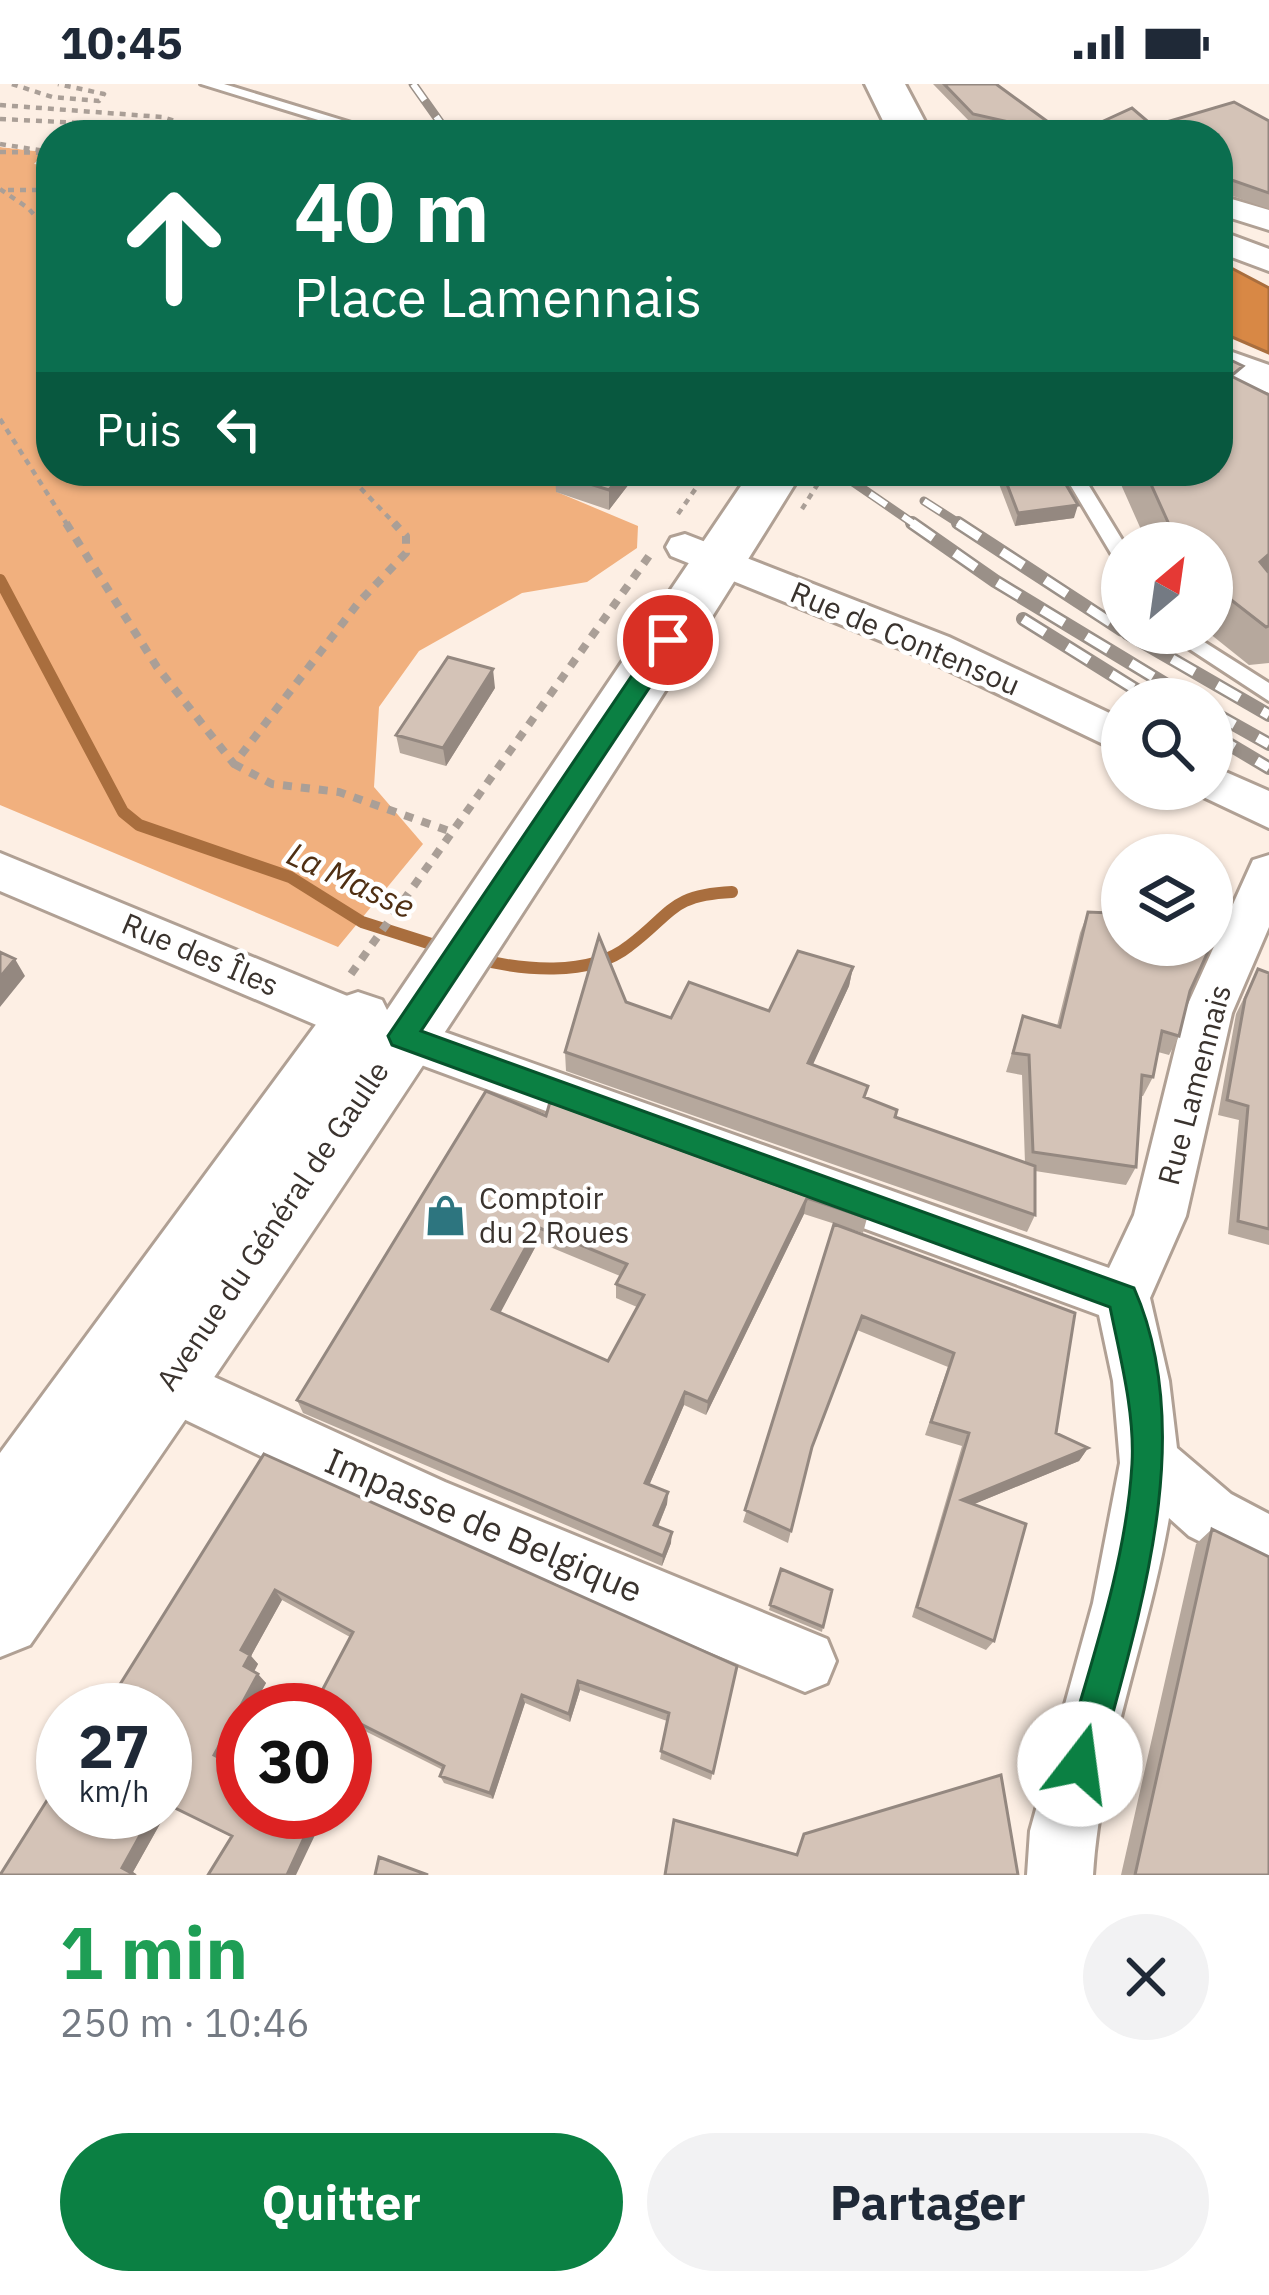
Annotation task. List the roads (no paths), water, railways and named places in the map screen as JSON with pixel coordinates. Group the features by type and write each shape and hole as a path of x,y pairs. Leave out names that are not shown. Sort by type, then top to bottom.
{"main road":[{"path":"865,84 889,120"},
{"path":"885,84 894,120"},
{"name":"Avenue du Général de Gaulle","path":"0,1519 369,1012 682,546 749,486"},
{"name":"Avenue du Général de Gaulle","path":"0,1615 166,1382 369,1012"}],"street":[{"path":"1233,209 1269,220"},
{"path":"1233,246 1269,261"},
{"path":"1233,368 1269,380"},
{"name":"Rue de Contensou","path":"682,546 935,647 1101,726"},
{"path":"1233,793 1269,811"},
{"name":"Rue des Îles","path":"0,871 1123,1298"},
{"name":"Rue Lamennais","path":"1123,1298 1160,1216 1208,1013 1269,873"},
{"path":"1060,1875 1063,1831 1124,1603 1149,1463 1141,1382 1123,1298"},
{"name":"Impasse de Belgique","path":"166,1382 426,1504 806,1661"},
{"path":"1149,1463 1210,1516 1269,1546"}],"lane":[{"path":"208,84 332,120"},
{"path":"1080,486 1102,522"},
{"path":"1207,654 1269,693"}],"waterway":[{"name":"La Masse","path":"0,580 123,812 139,825 290,877 362,922 447,949"},
{"name":"La Masse","path":"474,958 533,968 594,963 629,946 684,902 732,892"}],"railway":[{"path":"413,84 439,120"},
{"path":"859,486 917,526"},
{"path":"924,501 963,526"},
{"path":"912,523 995,581 1155,678"},
{"path":"958,523 1101,616"},
{"path":"1023,619 1117,678"},
{"path":"1163,654 1269,715"},
{"path":"1233,724 1269,744"},
{"path":"1233,747 1269,768"}],"place":[{"name":"Comptoir du 2 Roues","path":"445,1216"}]}
